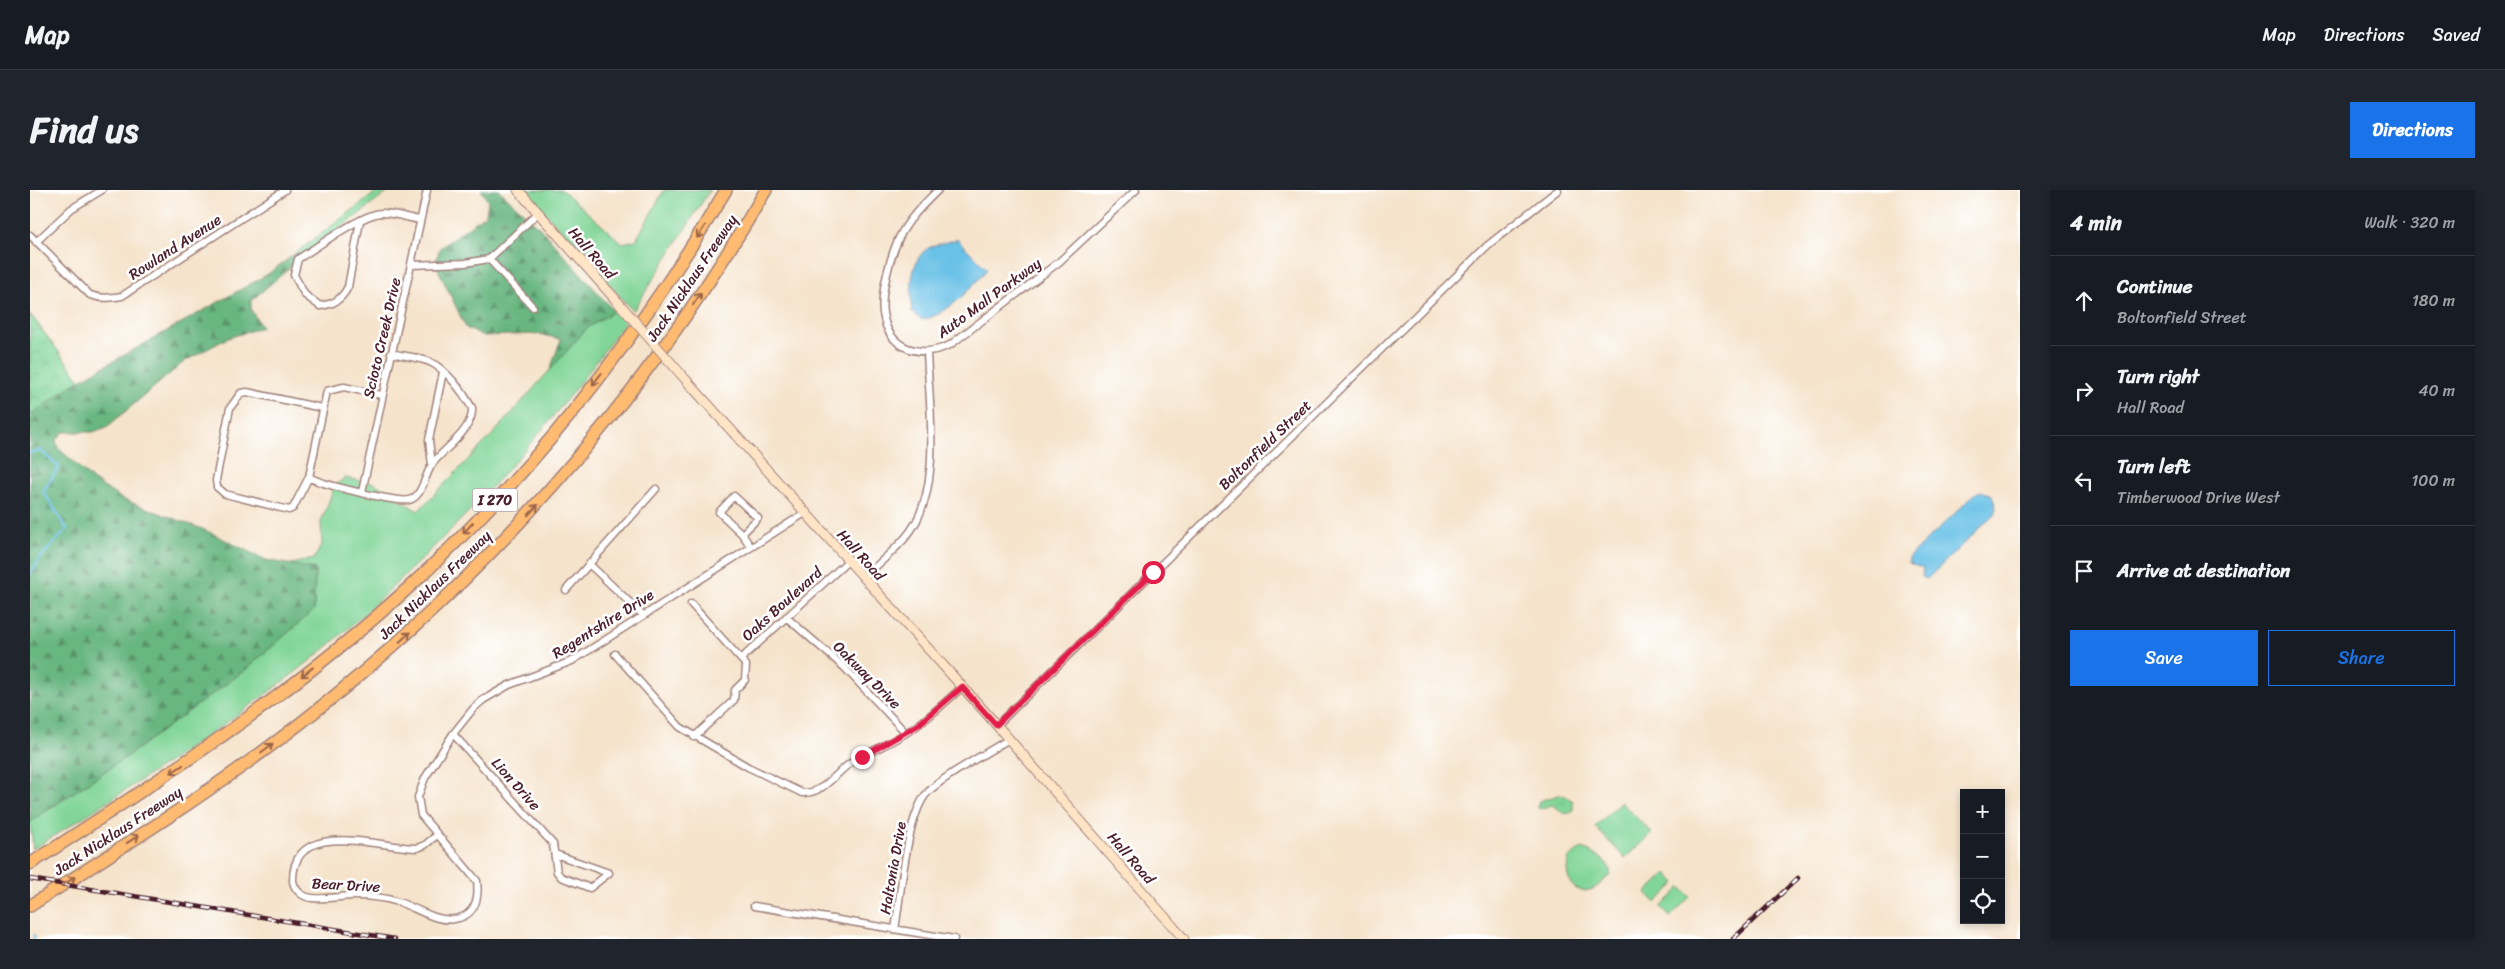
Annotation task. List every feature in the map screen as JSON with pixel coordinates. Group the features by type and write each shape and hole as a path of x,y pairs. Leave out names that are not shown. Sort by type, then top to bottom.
{"highway":[{"name":"Jack Nicklaus Freeway","path":"30,864 178,768 234,729 345,642 445,552 543,448 615,356 687,254 726,190"},
{"name":"Jack Nicklaus Freeway","path":"30,906 252,760 359,676 433,612 540,502 615,412 682,322 766,190"}],"main road":[{"name":"Hall Road","path":"518,190 1009,739 1184,939"}],"street":[{"path":"30,235 36,242 71,209 102,190"},
{"name":"Rowland Avenue","path":"36,242 90,295 99,298 122,296 285,190"},
{"name":"Scioto Creek Drive","path":"362,492 381,395 427,190"},
{"path":"927,352 913,350 898,342 886,325 882,304 891,258 900,236 911,219 938,190"},
{"name":"Auto Mall Parkway","path":"863,578 906,538 925,504 931,461 927,352 935,352 950,345 1036,281 1136,190"},
{"name":"Boltonfield Street","path":"996,725 1475,258 1513,224 1558,190"},
{"path":"360,222 348,287 344,294 333,304 320,306 305,295 294,275 298,259 360,222 382,213 420,220"},
{"path":"411,264 465,263 489,259 538,213"},
{"path":"489,259 533,306"},
{"path":"309,477 402,501 416,497 432,464 468,424 472,413 466,398 443,372 429,362 391,353"},
{"path":"432,464 429,440 443,372"},
{"path":"322,408 247,392 240,393 230,408 216,480 217,487 225,494 289,510 297,504 309,477 327,391 335,388 344,388 381,395"},
{"path":"566,590 656,488"},
{"path":"742,534 758,518 734,496 718,512 742,534 751,547"},
{"name":"Regentshire Drive","path":"461,918 473,909 476,903 477,881 421,815 418,797 425,778 453,734 472,709 491,694 572,661 805,513"},
{"name":"Oaks Boulevard","path":"694,737 734,700 736,690 746,675 746,665 742,658 848,561"},
{"path":"589,564 643,615"},
{"path":"691,604 742,658"},
{"name":"Oakway Drive","path":"786,617 844,667 906,733"},
{"path":"615,654 677,725 694,737 794,790 809,793 838,776 856,759 880,749 906,733 962,687"},
{"name":"Lion Drive","path":"453,734 553,844 557,872 561,877 590,888 608,873 555,854"},
{"name":"Haltonia Drive","path":"895,929 913,822 922,801 938,785 1009,739"},
{"name":"Bear Drive","path":"437,835 425,845 417,848 354,840 316,843 300,856 295,868 293,882 301,894 308,897 378,898 398,902 446,919 461,918"},
{"path":"754,906 954,939"}],"green space":[{"path":"379,190 391,190 301,258 297,252"},
{"path":"481,190 499,190 543,231 614,311 587,328 550,370 561,339 537,334 484,336 466,328 435,263 440,248 486,214 488,201"},
{"path":"525,190 562,190 622,243 636,240 664,190 710,190 633,311"},
{"path":"297,252 301,258 251,301 251,310 262,327 228,338 185,361 107,427 93,432 63,432 56,441 58,448 94,481 122,499 205,530 266,560 315,569 314,610 245,670 126,757 30,822 30,314 80,380 268,274"},
{"path":"614,311 625,322 549,421 467,514 366,612 308,662 261,698 197,743 33,849 30,822 126,757 245,670 314,610 315,569 287,565 314,559 322,544 321,522 335,485 345,478 374,483 418,511 495,432 587,328"},
{"path":"30,314 80,380 30,415"},
{"path":"1562,794 1573,801 1573,811 1570,813 1564,813 1552,805 1540,809 1537,807 1539,801"},
{"path":"1621,802 1652,833 1625,858 1595,827"},
{"path":"1582,848 1601,858 1610,868 1610,875 1598,886 1583,891 1573,886 1567,870 1569,858"},
{"path":"1667,873 1676,883 1656,903 1646,893"},
{"path":"1681,887 1690,897 1670,917 1661,907"}],"water":[{"path":"957,239 987,269 958,300 940,313 922,320 912,312 912,278 917,261 927,249"},
{"path":"1981,491 1992,495 1996,508 1994,514 1927,579 1922,577 1923,569 1909,563 1909,557 1976,493"}],"waterway":[{"path":"30,453 40,450 59,467 43,491 67,529 40,558 30,574"}],"railway":[{"path":"1733,939 1798,878"},
{"path":"30,879 395,939"}],"route":[{"path":"862,757 880,749 918,725 962,687 996,725 1153,572"}]}
